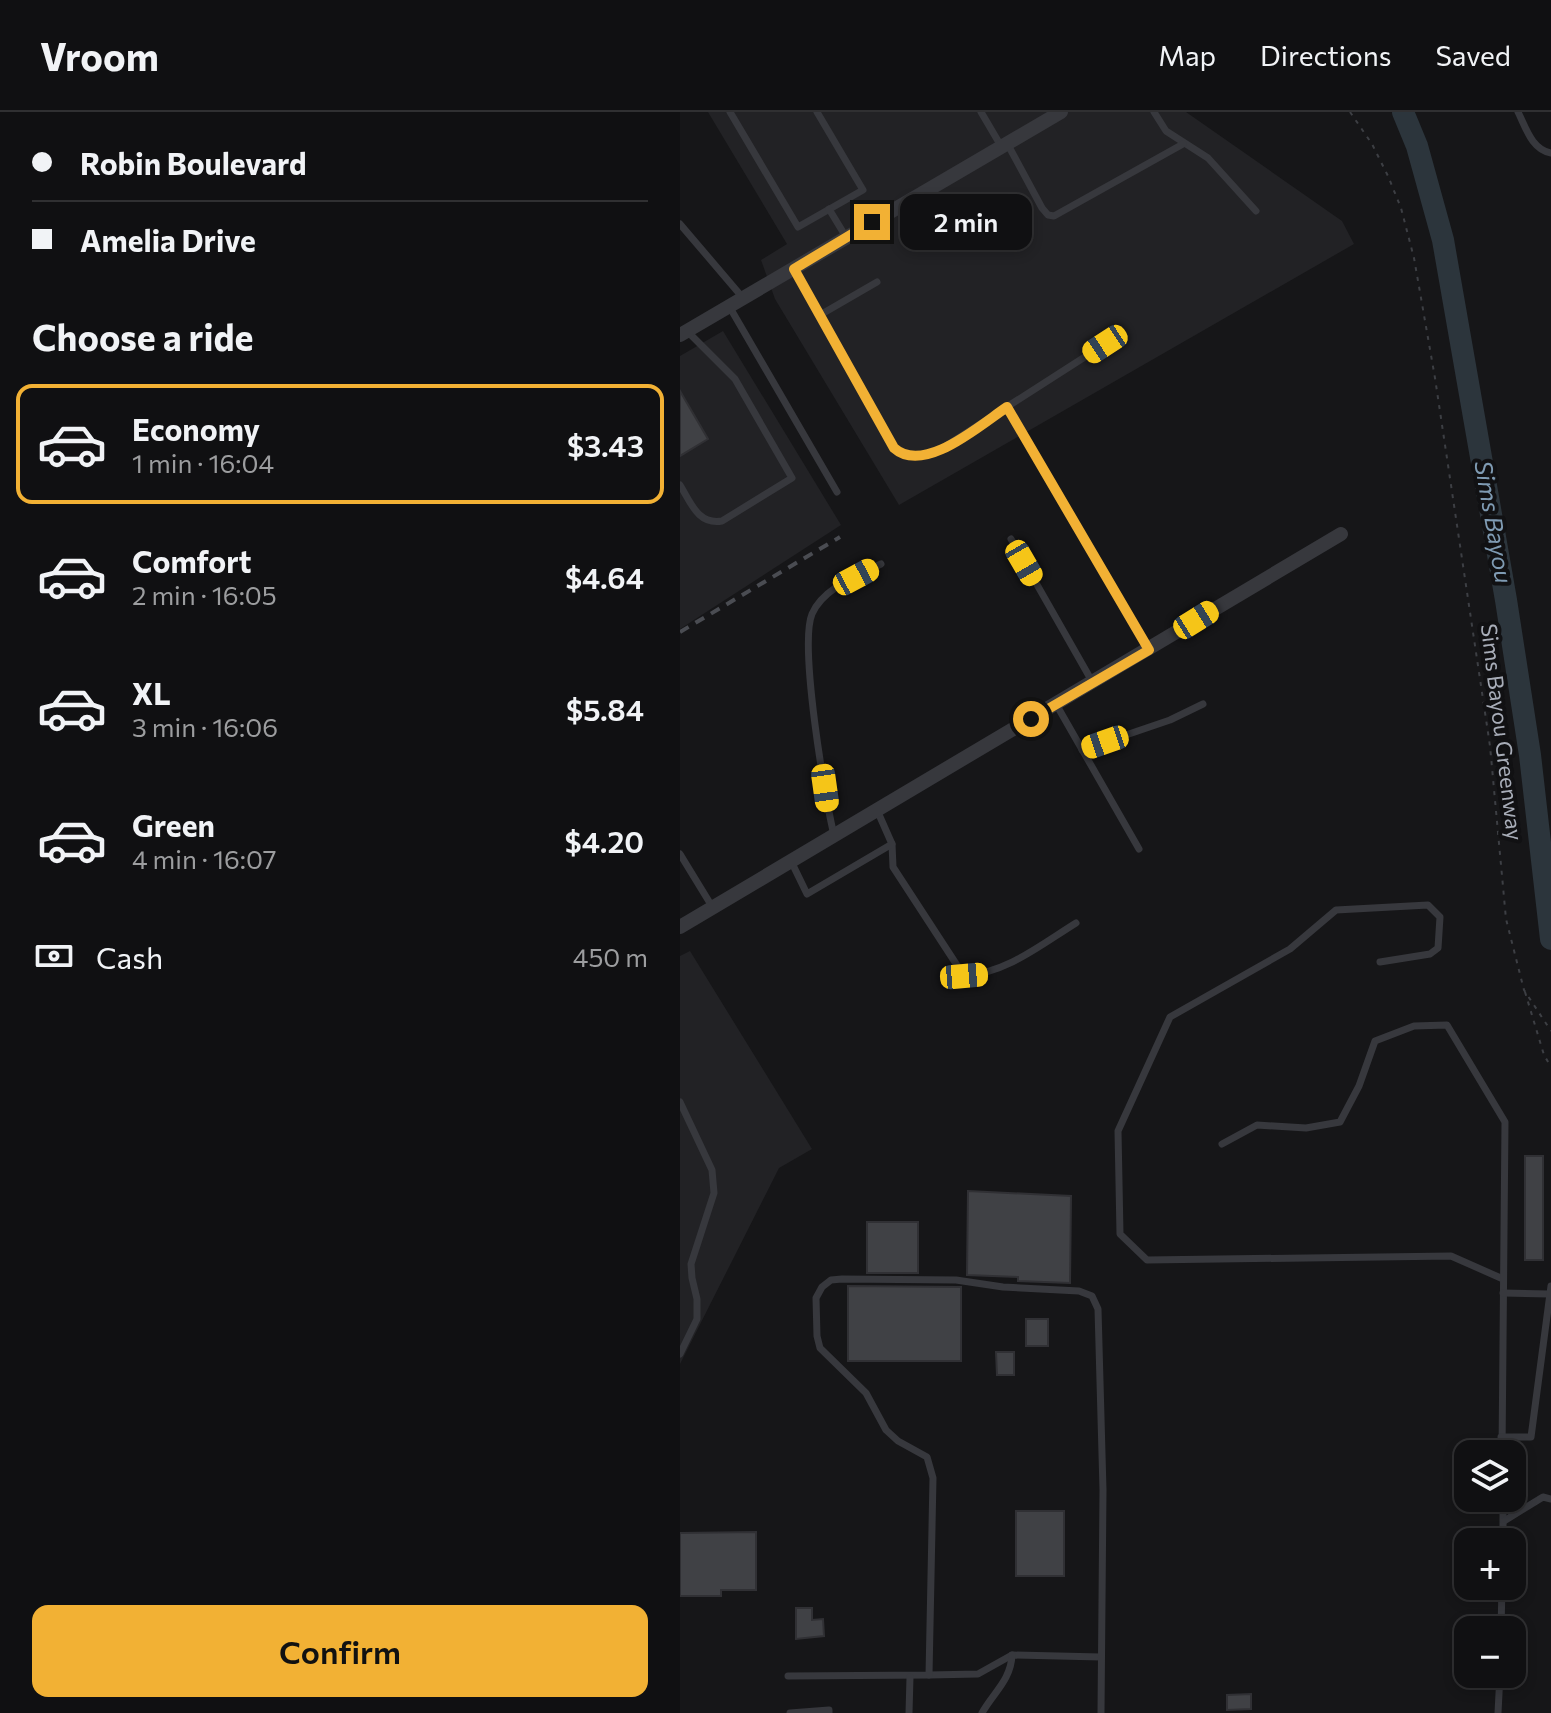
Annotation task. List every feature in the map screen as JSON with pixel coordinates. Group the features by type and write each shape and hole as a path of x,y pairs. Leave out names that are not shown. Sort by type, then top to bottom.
{"street":[{"path":"683,333 1061,112"},
{"path":"680,927 1341,534"}],"lane":[{"path":"730,112 798,227 863,190 817,112"},
{"path":"981,112 1042,208 1048,215 1054,216 1183,144"},
{"path":"1154,112 1166,131 1208,158 1256,211"},
{"path":"1518,112 1536,145 1544,152 1551,153"},
{"path":"829,209 846,237"},
{"path":"680,224 743,298"},
{"path":"794,269 894,448 902,455 935,453 1105,344"},
{"path":"820,315 877,282"},
{"path":"729,306 837,492"},
{"path":"680,485 700,516 715,522 722,521 792,478 735,379 683,333"},
{"path":"1007,407 1149,650"},
{"path":"1011,539 1093,683"},
{"path":"834,835 816,724 809,632 811,615 832,590 881,564"},
{"path":"1056,704 1139,849"},
{"path":"1082,750 1170,720 1203,704"},
{"path":"877,810 892,844 893,867 964,976 1002,969 1076,923"},
{"path":"791,861 807,894 892,844"},
{"path":"680,854 713,908"},
{"path":"1380,962 1430,954 1438,948 1440,917 1428,905 1336,910 1290,949 1170,1017 1118,1131 1120,1234 1147,1260 1451,1256 1503,1279"},
{"path":"1222,1144 1257,1125 1306,1128 1340,1122 1359,1086 1375,1041 1414,1026 1447,1025 1505,1122 1501,1440"},
{"path":"680,1102 712,1170 714,1193 691,1264 697,1319 680,1354"},
{"path":"929,1675 931,1466 927,1457 898,1441 886,1430 866,1393 820,1348 815,1318 816,1298 822,1287 831,1280 956,1280 1003,1287 1079,1291 1092,1296 1098,1309 1103,1490 1101,1713"},
{"path":"1501,1437 1531,1437 1550,1290 1503,1293"},
{"path":"1504,1521 1543,1497 1551,1499"},
{"path":"1504,1512 1504,1528"},
{"path":"788,1676 978,1674 1012,1655 1101,1657"},
{"path":"982,1713 1012,1668 1012,1655"},
{"path":"909,1713 910,1677"},
{"path":"1498,1713 1499,1688"},
{"path":"790,1713 829,1710 829,1713"}],"path":[{"name":"Sims Bayou Greenway","path":"1350,112 1372,144 1388,176 1401,208 1414,258 1490,746 1506,919 1524,990 1544,1055 1551,1067"},
{"name":"Sims Bayou Greenway","path":"1524,990 1551,1031"}],"shaded area":[{"path":"708,112 1186,112 1342,221 1354,244 899,505 775,299 761,260 787,244"},
{"path":"723,331 841,525 680,629 680,356"},
{"path":"690,951 812,1149 779,1168 680,1364 680,956"}],"building":[{"path":"680,391 708,439 680,456"},
{"path":"1525,1156 1543,1156 1543,1260 1525,1260"},
{"path":"968,1191 1071,1196 1070,1283 967,1275"},
{"path":"867,1222 918,1222 918,1273 867,1273"},
{"path":"848,1286 961,1287 961,1361 848,1361"},
{"path":"1026,1319 1048,1319 1048,1346 1026,1346"},
{"path":"996,1352 1014,1352 1014,1375 997,1375"},
{"path":"1016,1511 1064,1511 1064,1576 1016,1576"},
{"path":"756,1532 756,1590 721,1590 721,1596 680,1596 680,1533"},
{"path":"796,1608 812,1608 812,1620 823,1619 824,1636 796,1639"},
{"path":"1251,1694 1251,1709 1227,1710 1227,1695"}],"waterway":[{"name":"Sims Bayou","path":"1403,112 1417,146 1443,240 1530,755 1551,939"}],"railway":[{"path":"680,632 840,537"}],"route":[{"path":"872,222 794,269 894,448 902,455 912,457 935,453 1007,407 1149,650 1031,719"}]}
